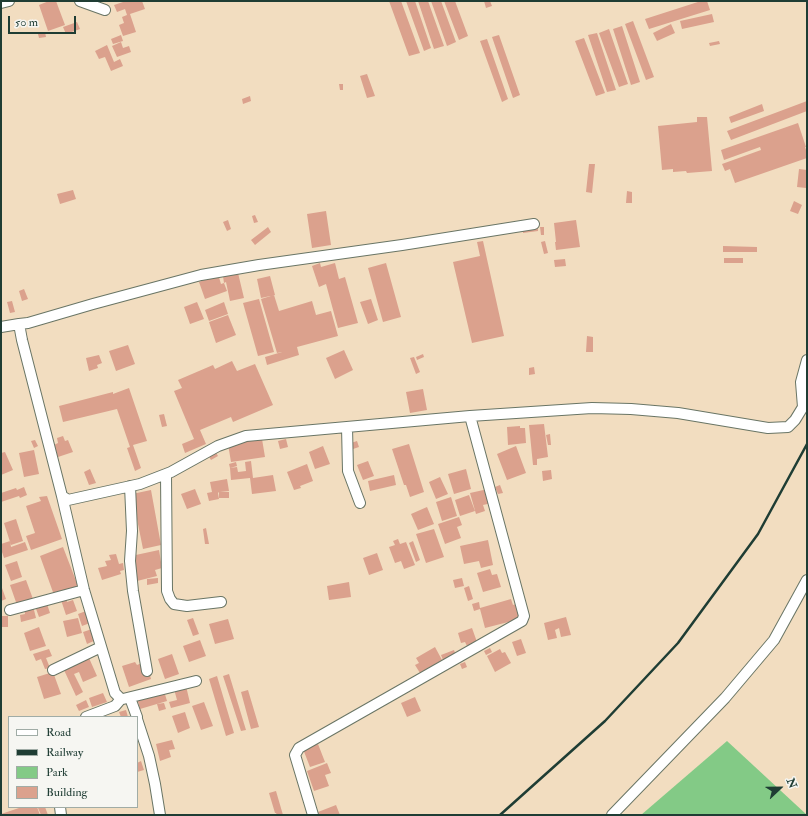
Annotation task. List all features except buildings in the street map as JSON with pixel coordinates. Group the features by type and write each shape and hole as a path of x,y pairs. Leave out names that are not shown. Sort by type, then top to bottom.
{"street":[{"path":"1,3 9,1"},
{"path":"80,1 105,10"},
{"path":"1,327 28,323 200,275 534,224"},
{"path":"18,324 62,496 84,590 101,647 115,693 126,699 136,716"},
{"path":"62,496 68,500 140,484 171,472 218,446 246,436 470,416 592,408 631,409 678,413 768,428 788,427 795,420 803,407 801,382 807,360"},
{"path":"313,815 296,755 298,748 522,622 524,616 523,612 470,416"},
{"path":"347,428 348,471 360,503"},
{"path":"166,474 167,590 170,599 174,604 187,606 221,602"},
{"path":"130,486 132,531 130,561 133,591 147,671"},
{"path":"612,815 725,698 774,640 807,580"},
{"path":"10,610 84,590"},
{"path":"54,670 101,647"},
{"path":"89,716 115,706 126,699 196,681"},
{"path":"138,721 149,756 160,815"}],"green space":[{"path":"727,741 807,815 641,815"}],"railway":[{"path":"500,815 605,721 678,643 758,534 807,444"}]}
